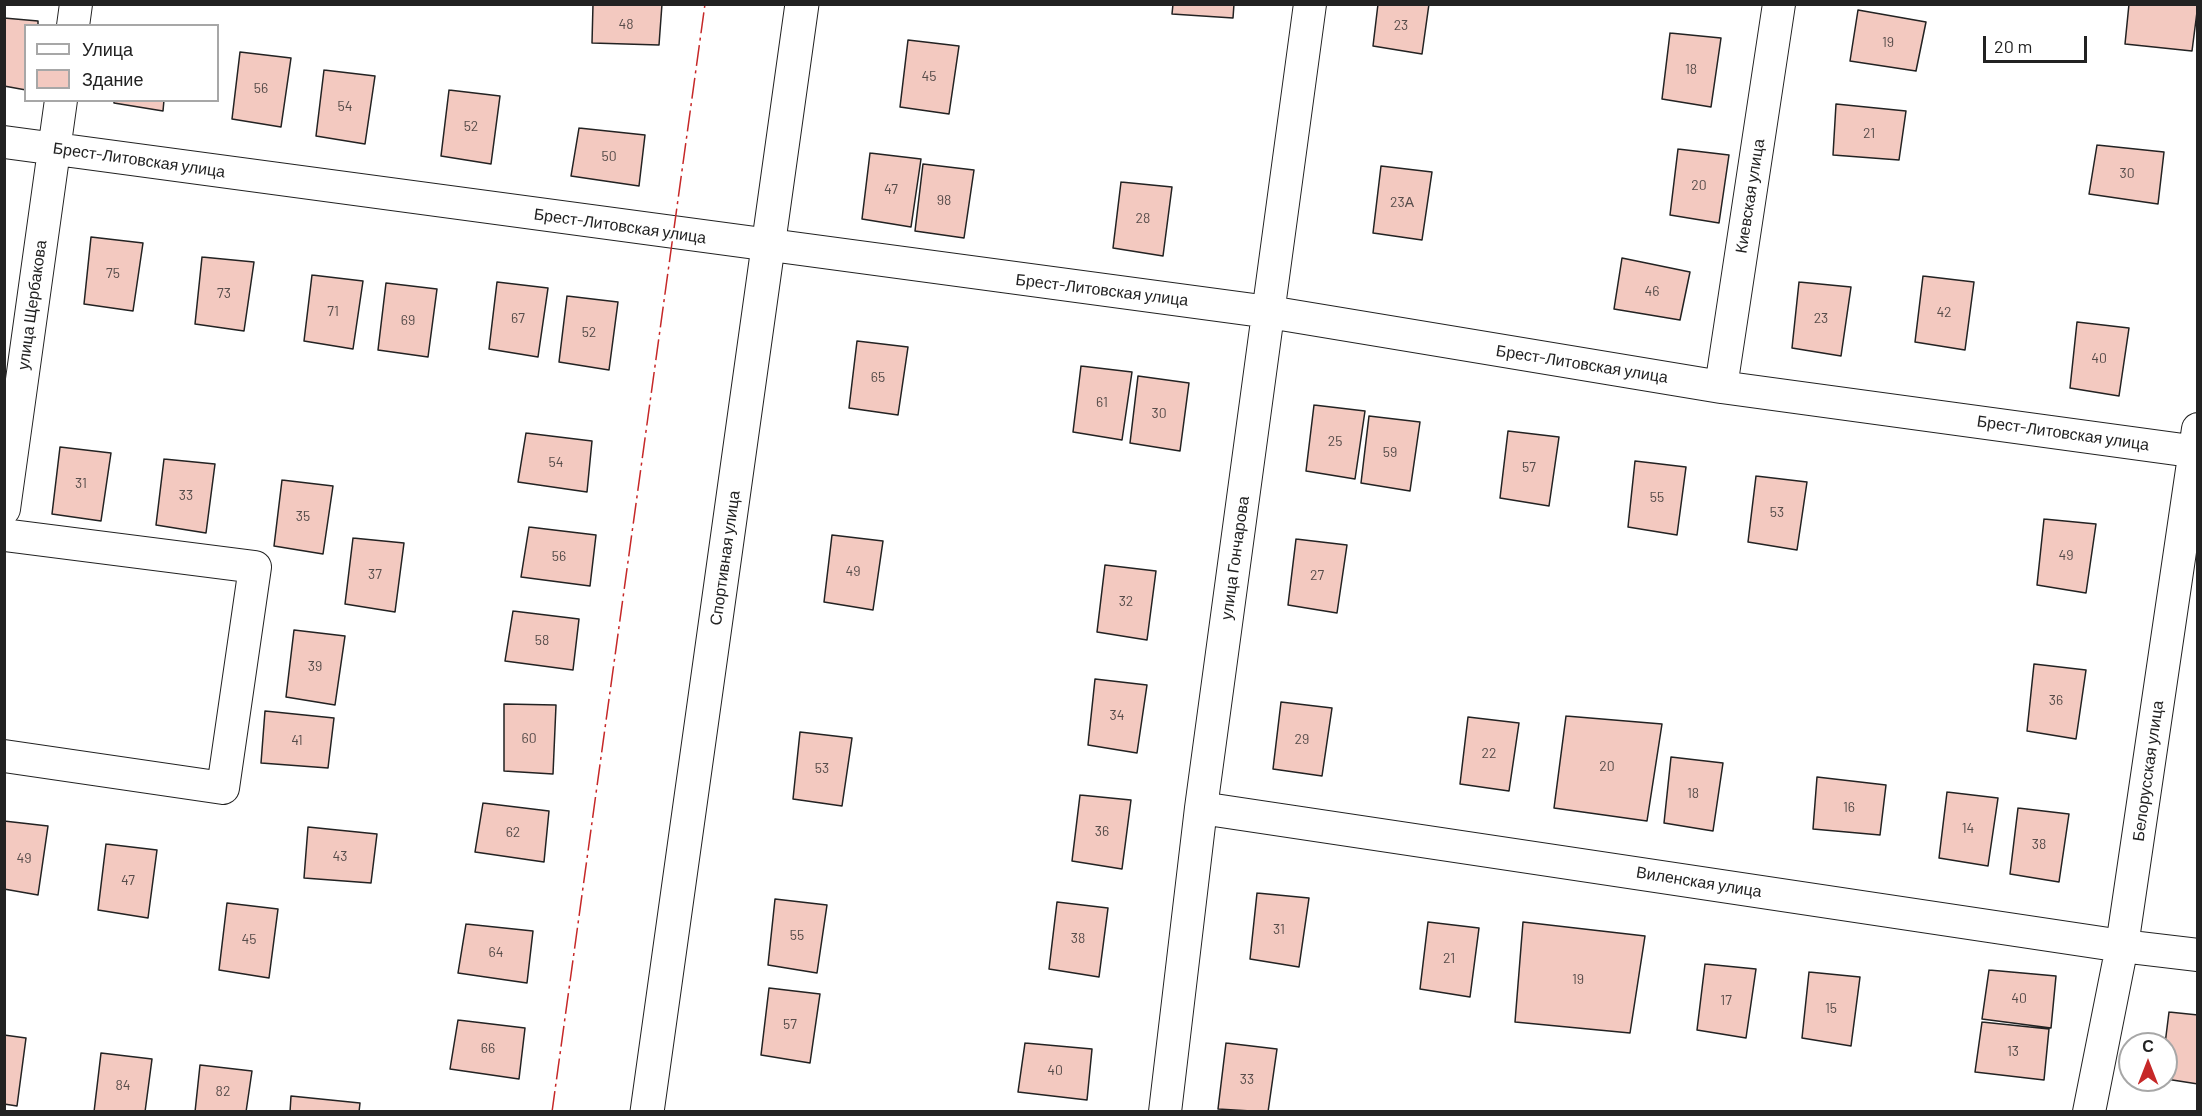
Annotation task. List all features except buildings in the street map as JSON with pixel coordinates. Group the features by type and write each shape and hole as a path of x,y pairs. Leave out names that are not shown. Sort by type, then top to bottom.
{"street":[{"path":"73,24 76,4"},
{"name":"Спортивная улица","path":"647,1112 802,4"},
{"name":"улица Гончарова","path":"1165,1112 1201,808 1310,4"},
{"name":"Киевская улица","path":"1721,387 1779,4"},
{"name":"улица Щербакова","path":"4,509 61,102"},
{"name":"Брест-Литовская улица","path":"4,142 1269,312 1721,387 2196,444"},
{"name":"Белорусская улица","path":"2089,1112 2122,946 2196,444"},
{"path":"4,535 255,567 224,788 4,756"},
{"name":"Виленская улица","path":"1201,808 2122,946 2198,955"}],"power":[{"path":"552,1112 705,4"}]}
